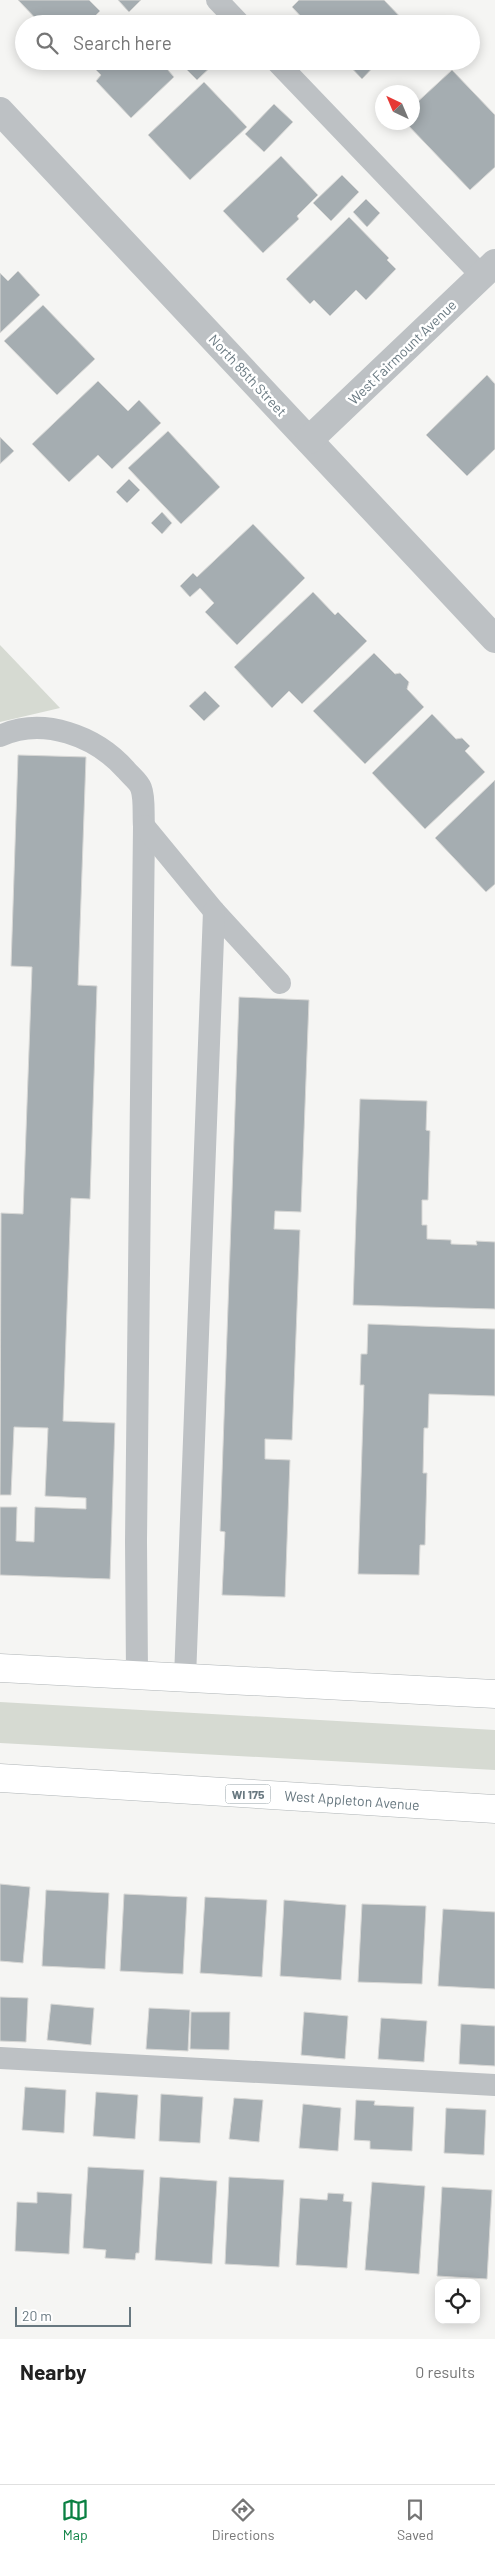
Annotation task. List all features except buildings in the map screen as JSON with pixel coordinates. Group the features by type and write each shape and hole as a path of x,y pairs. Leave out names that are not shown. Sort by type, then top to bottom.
{"main road":[{"path":"0,1668 495,1694"},
{"name":"West Appleton Avenue","path":"0,1778 495,1809"}],"street":[{"name":"North 85th Street","path":"0,111 495,639"},
{"name":"West Fairmount Avenue","path":"309,440 488,269"}],"lane":[{"path":"217,0 231,15"},
{"path":"285,70 488,269"},
{"path":"0,736 15,729 45,728 82,737 114,756 141,787 144,826 136,1541 137,1675"},
{"path":"144,826 214,911 280,983"},
{"path":"184,1678 214,911"},
{"path":"0,2058 495,2085"}],"shaded area":[{"path":"0,645 60,708 0,722"},
{"path":"0,1702 495,1730 495,1770 0,1743"}]}
